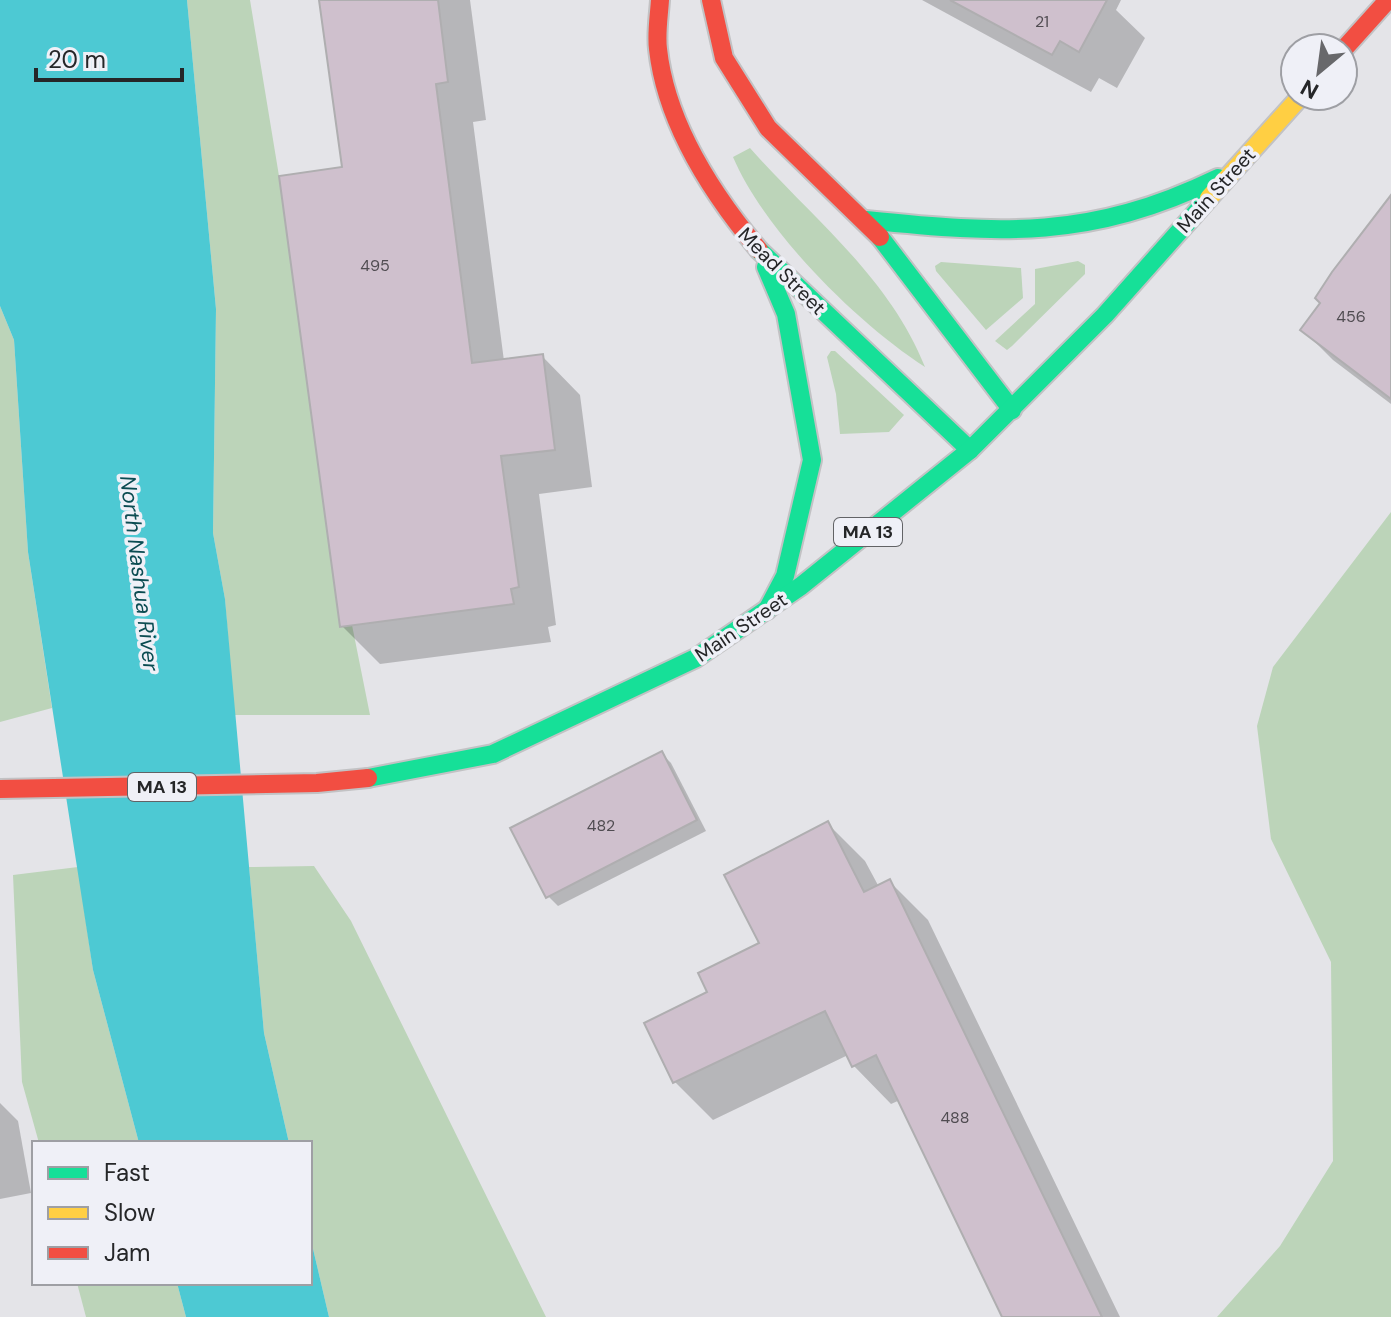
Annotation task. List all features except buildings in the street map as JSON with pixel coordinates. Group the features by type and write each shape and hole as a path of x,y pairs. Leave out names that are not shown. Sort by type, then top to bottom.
{"main road":[{"name":"Mead Street","path":"660,0 658,53 680,123 737,226 761,253 970,450"},
{"path":"711,0 724,58 768,128 866,220 937,308 1012,410"},
{"path":"1359,32 1388,0"},
{"name":"Main Street","path":"3,790 317,783 383,777 493,754 696,658 767,610 970,450 1105,315 1287,112"},
{"path":"866,220 993,232 1044,228 1129,214 1175,199 1235,170"},
{"path":"761,253 786,314 801,382 812,460 785,576 767,610"}],"green space":[{"path":"187,0 250,0 279,176 340,627 352,625 370,715 234,715 225,599 213,533 216,309"},
{"path":"750,148 870,277 910,335 925,367 843,301 790,245 748,186 733,157"},
{"path":"1078,261 1085,265 1085,274 1012,346 1007,350 995,341 1035,304 1035,269"},
{"path":"941,262 1021,268 1023,298 986,330 936,271 935,266"},
{"path":"0,306 14,340 28,552 52,708 0,722"},
{"path":"835,351 904,415 889,432 840,434 836,394 827,357"},
{"path":"1391,512 1391,1317 1217,1317 1280,1246 1333,1161 1331,962 1271,839 1257,726 1273,667"},
{"path":"314,866 351,921 546,1317 329,1317 312,1245 312,1141 289,1141 264,1033 249,867"},
{"path":"78,867 93,970 138,1141 38,1141 22,1082 13,875"},
{"path":"78,1285 178,1285 186,1317 86,1317"}],"water":[{"name":"North Nashua River","path":"0,0 187,0 216,309 213,533 225,599 264,1033 289,1141 138,1141 93,970 28,552 14,340 0,306"},
{"path":"312,1245 329,1317 186,1317 178,1285 312,1285"}],"traffic: fast":[{"path":"866,220 960,228 1045,228 1128,213 1218,178"},
{"path":"368,778 493,754 696,658 801,586 970,450 1105,315 1209,198"},
{"path":"880,237 1012,410"},
{"path":"759,250 970,450"},
{"path":"766,267 786,314 812,460 785,576 767,610"}],"traffic: slow":[{"path":"1209,198 1287,112"}],"traffic: jam":[{"path":"660,0 658,49 663,77 681,131 709,182 759,250"},
{"path":"711,0 724,58 768,128 880,237"},
{"path":"1359,32 1388,0"},
{"path":"0,789 317,783 368,778"}]}
